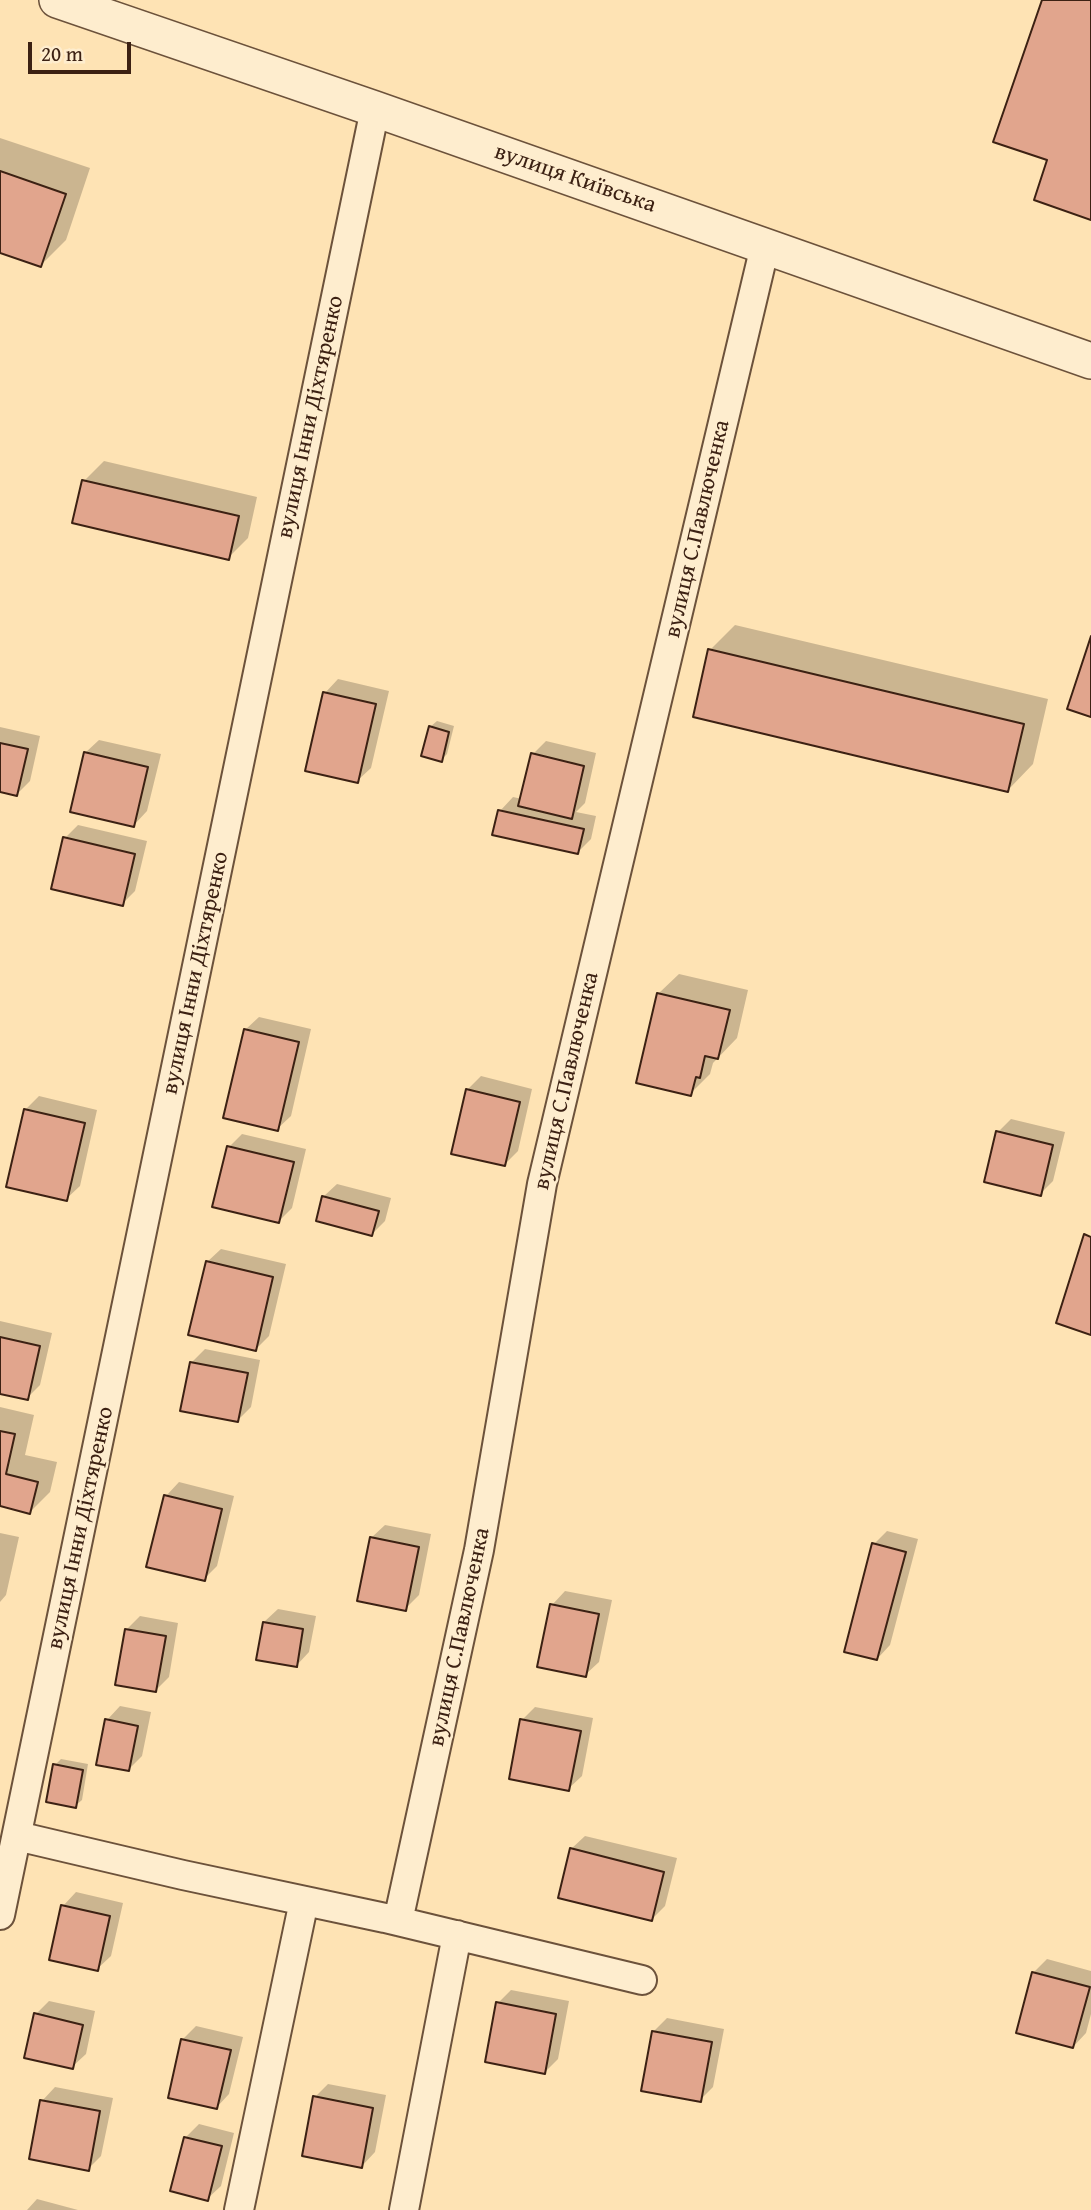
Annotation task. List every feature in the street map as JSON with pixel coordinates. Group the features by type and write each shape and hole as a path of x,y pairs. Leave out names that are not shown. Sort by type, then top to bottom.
{"street":[{"name":"вулиця Київська","path":"57,0 1091,361"},
{"name":"вулиця Інни Діхтяренко","path":"0,1915 375,109"},
{"name":"вулиця С.Павлюченка","path":"398,1921 480,1550 542,1184 765,246"},
{"path":"17,1836 398,1921 642,1980"},
{"path":"239,2210 304,1901"},
{"path":"404,2210 457,1935"}],"building":[{"path":"1042,0 1091,0 1091,220 1034,200 1047,160 993,142"},
{"path":"0,171 66,194 41,267 0,253"},
{"path":"82,480 239,516 229,560 72,523"},
{"path":"1091,636 1091,717 1067,709"},
{"path":"708,649 1024,724 1008,792 693,717"},
{"path":"323,692 376,704 358,783 305,771"},
{"path":"429,726 449,732 442,762 421,756"},
{"path":"0,743 28,749 17,796 0,792"},
{"path":"84,752 148,767 134,827 70,812"},
{"path":"531,753 584,766 572,819 518,806"},
{"path":"498,810 584,829 578,854 492,835"},
{"path":"63,837 135,854 123,906 51,889"},
{"path":"657,993 730,1010 718,1059 705,1056 700,1078 696,1077 691,1096 636,1083"},
{"path":"244,1029 299,1042 278,1131 223,1118"},
{"path":"466,1089 520,1102 505,1166 451,1154"},
{"path":"24,1109 85,1123 67,1201 6,1187"},
{"path":"996,1131 1053,1145 1041,1196 984,1182"},
{"path":"227,1146 294,1162 279,1223 212,1207"},
{"path":"322,1196 379,1211 372,1236 316,1221"},
{"path":"1084,1234 1091,1237 1091,1335 1056,1323"},
{"path":"206,1261 273,1277 256,1351 188,1335"},
{"path":"0,1337 40,1346 28,1400 0,1394"},
{"path":"190,1362 248,1373 238,1422 180,1411"},
{"path":"0,1431 15,1434 6,1474 38,1482 30,1514 0,1506"},
{"path":"164,1495 222,1509 205,1581 146,1567"},
{"path":"370,1537 419,1547 406,1611 357,1601"},
{"path":"872,1543 906,1552 877,1660 844,1652"},
{"path":"550,1604 599,1614 586,1677 537,1667"},
{"path":"263,1622 303,1629 297,1667 256,1660"},
{"path":"125,1629 166,1636 156,1692 115,1685"},
{"path":"105,1719 138,1726 129,1771 96,1765"},
{"path":"520,1719 581,1731 569,1791 509,1779"},
{"path":"53,1764 83,1770 76,1808 46,1802"},
{"path":"570,1848 664,1872 652,1921 558,1898"},
{"path":"61,1905 110,1916 98,1971 49,1960"},
{"path":"1032,1972 1090,1987 1073,2048 1016,2033"},
{"path":"496,2002 556,2014 545,2074 485,2062"},
{"path":"34,2013 83,2025 73,2069 24,2058"},
{"path":"652,2031 712,2042 701,2102 641,2091"},
{"path":"181,2039 231,2050 217,2109 168,2098"},
{"path":"313,2096 373,2108 362,2168 302,2156"},
{"path":"40,2100 100,2111 89,2171 29,2159"},
{"path":"184,2137 222,2146 208,2201 170,2191"}]}
